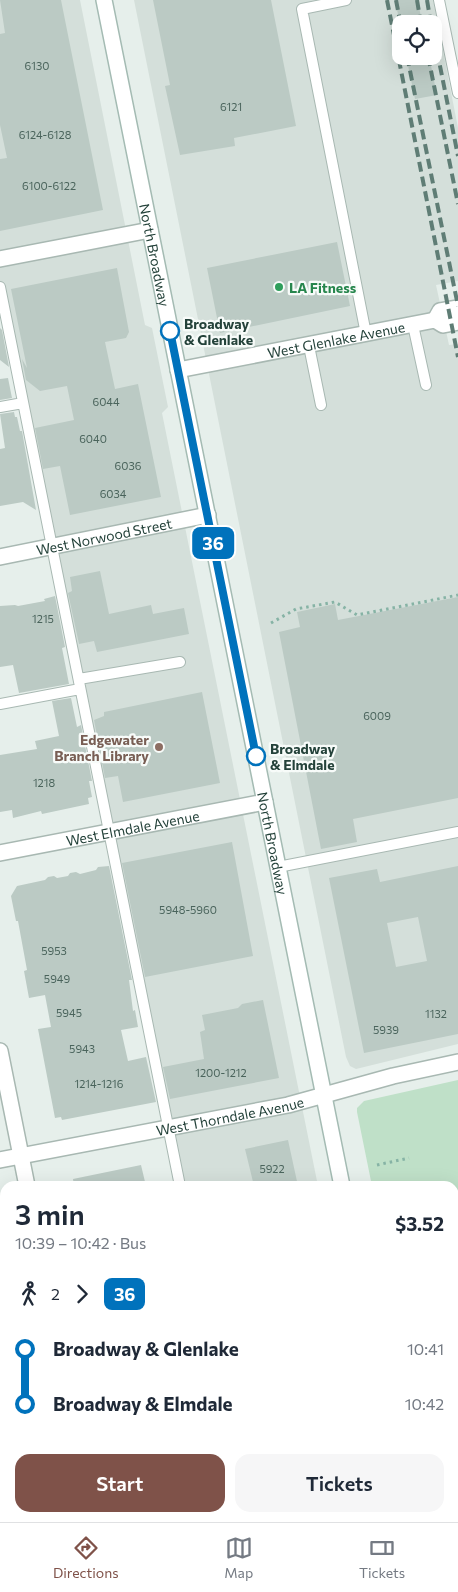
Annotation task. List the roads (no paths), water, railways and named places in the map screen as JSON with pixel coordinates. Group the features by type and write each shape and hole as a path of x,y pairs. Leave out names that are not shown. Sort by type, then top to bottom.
{"street":[{"name":"North Broadway","path":"104,0 341,1181"},
{"path":"0,259 150,230"},
{"name":"West Glenlake Avenue","path":"435,320 440,311 458,308"},
{"name":"West Glenlake Avenue","path":"178,370 435,320 443,325 458,322"},
{"name":"West Norwood Street","path":"0,556 208,516"},
{"name":"West Elmdale Avenue","path":"0,853 265,802"},
{"path":"0,1051 26,1181"},
{"name":"West Thorndale Avenue","path":"0,1160 288,1105 393,1076 458,1062"}],"lane":[{"path":"346,0 302,9 366,334"},
{"path":"439,0 458,93"},
{"path":"0,287 179,1181"},
{"path":"413,325 426,385"},
{"path":"309,346 321,405"},
{"path":"0,407 23,403"},
{"path":"0,704 180,662"},
{"path":"278,867 458,832"}],"railway":[{"path":"387,0 458,357"},
{"path":"396,0 399,15"},
{"path":"417,0 420,15"},
{"path":"427,0 430,15"},
{"path":"409,65 458,306"},
{"path":"430,65 458,204"},
{"path":"440,65 458,156"}],"place":[{"name":"LA Fitness","path":"279,287"},
{"name":"Broadway & Glenlake","path":"170,331"},
{"name":"Edgewater Branch Library","path":"159,747"},
{"name":"Broadway & Elmdale","path":"256,756"}]}
